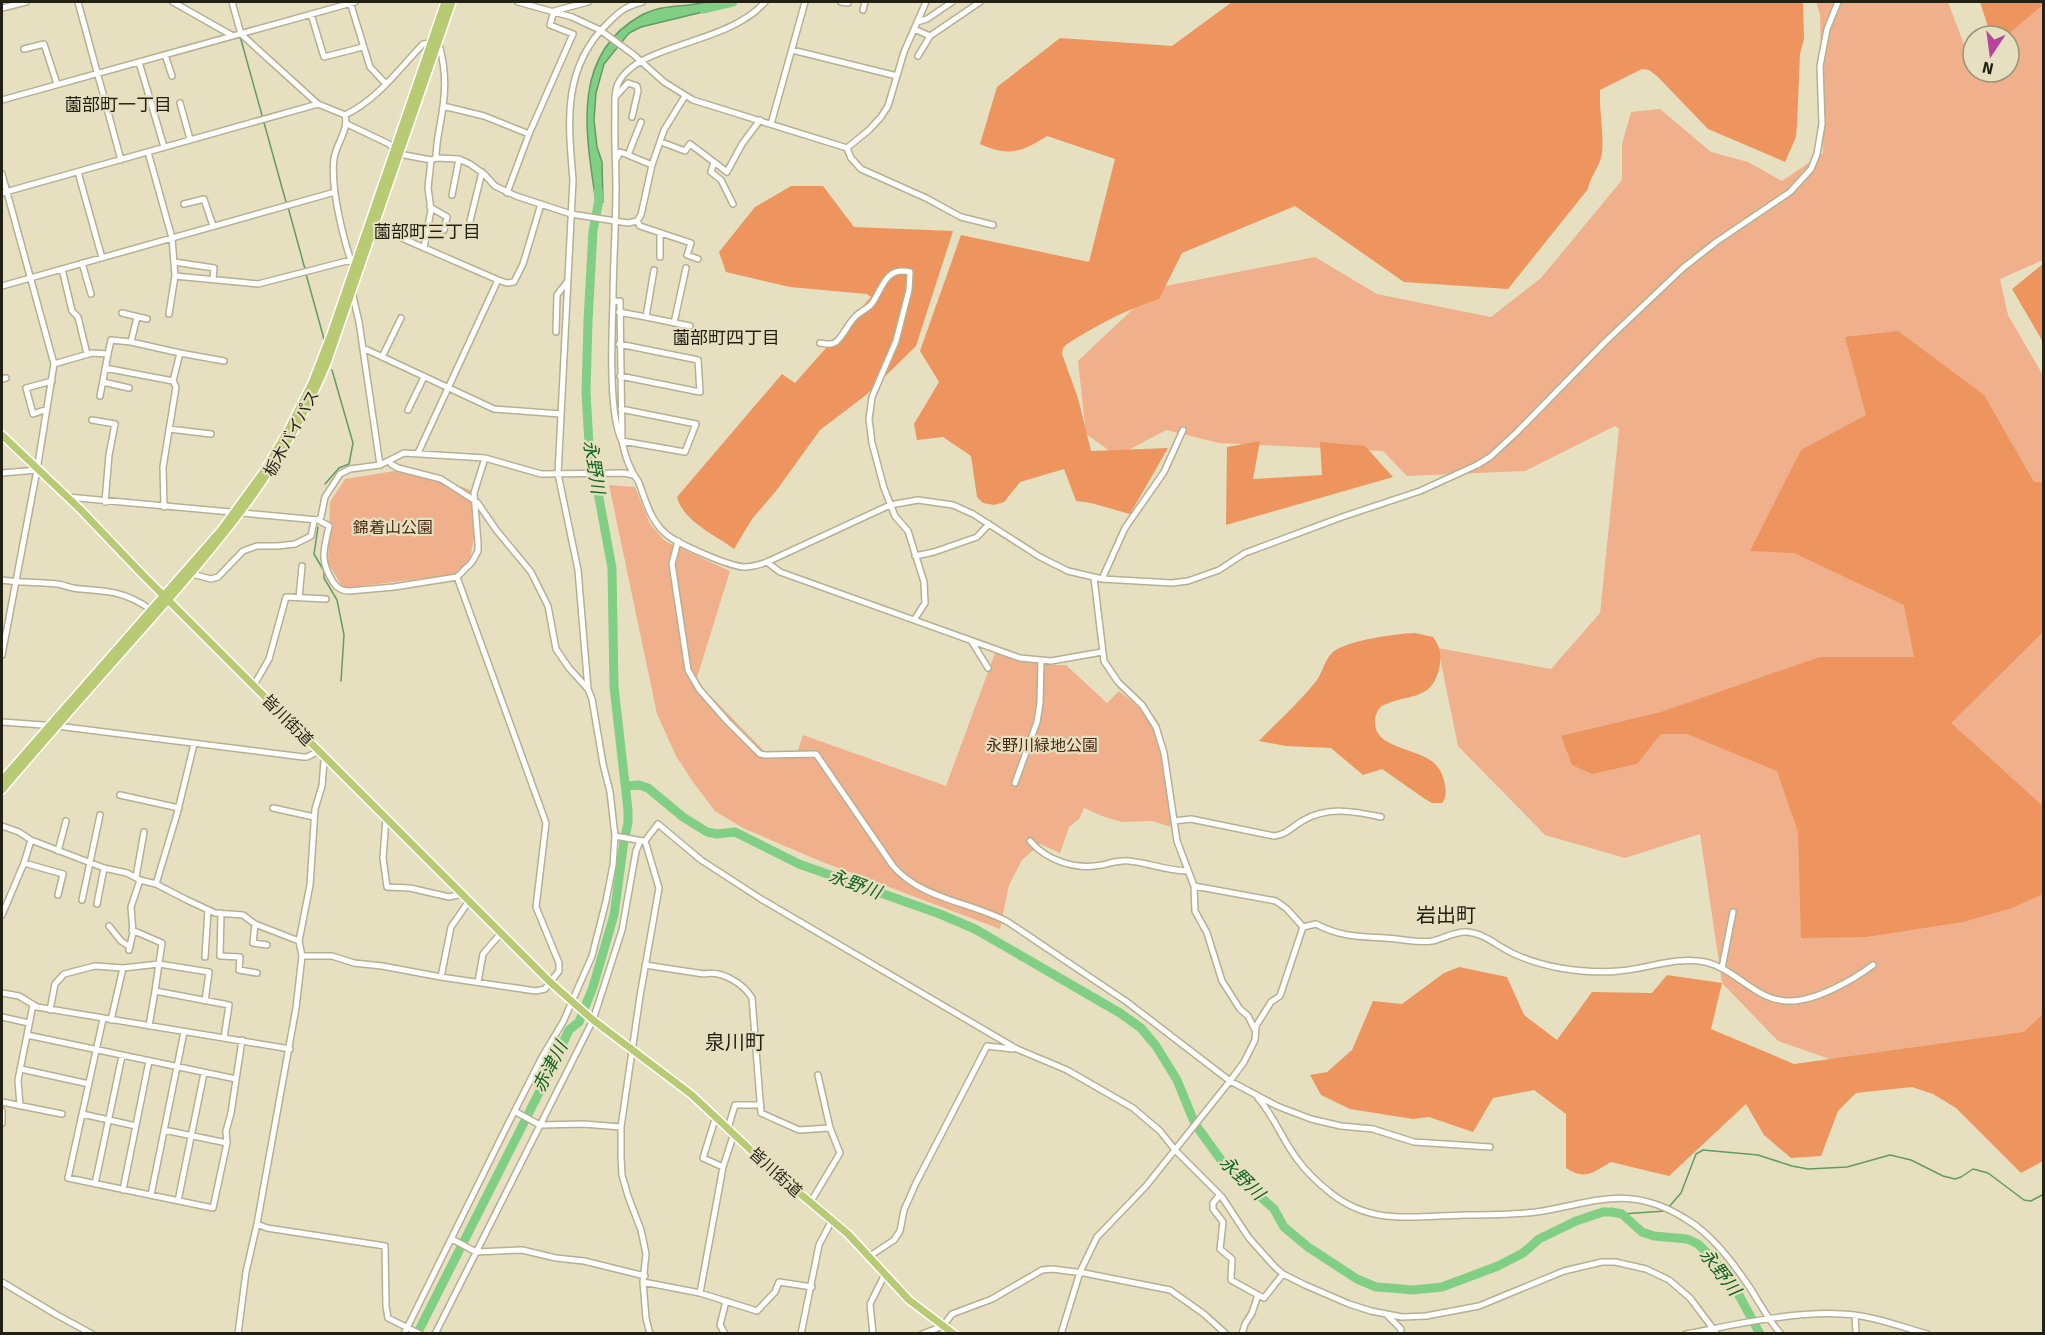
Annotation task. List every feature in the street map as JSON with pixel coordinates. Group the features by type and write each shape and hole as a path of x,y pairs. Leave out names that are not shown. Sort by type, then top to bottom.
{"main road":[{"name":"栃木バイパス","path":"2,790 150,609 192,574 236,514 300,409 374,226 434,44 445,2"},
{"name":"栃木バイパス","path":"434,44 452,2"},
{"name":"栃木バイパス","path":"2,780 166,597 196,558 270,473 306,410 327,363 352,291 352,264 397,152"},
{"name":"皆川街道","path":"2,435 67,497 550,982 592,1019 678,1083 716,1116 870,1256 914,1305 954,1334"}],"street":[{"path":"2,8 21,2"},
{"path":"78,2 122,160"},
{"path":"173,2 233,36"},
{"path":"232,2 241,34 318,104 345,115 359,109 423,44 434,44 440,48 445,72 443,106 428,188 430,207 424,248"},
{"path":"2,99 352,2 370,67 386,84"},
{"path":"518,2 554,11 602,31 664,82 685,96 715,108 847,148"},
{"path":"554,11 576,3 588,2"},
{"path":"404,1334 506,1128 518,1113 573,1003 586,972 599,930 613,865 616,836 610,792 592,699 588,689 578,570 561,474 561,414 574,214 569,138 572,90 581,58 625,7 642,2"},
{"path":"765,2 750,15 728,28 641,62 627,72 617,86 614,146 616,161 612,343 615,412 617,432 633,475 639,481 646,503 657,524 663,532 678,541 738,566 753,566 890,505 918,500 939,502 964,509 1068,572 1102,579 1172,583 1219,570 1245,553 1420,491 1461,474 1490,457 1683,268 1716,242 1790,192 1811,169 1817,154 1822,124 1820,66 1827,29 1838,2"},
{"path":"771,124 805,2"},
{"path":"862,10 865,2"},
{"path":"847,148 881,117 891,99 904,52 926,2"},
{"path":"917,22 927,19 951,2"},
{"path":"918,56 930,36 980,2"},
{"path":"507,193 529,134 573,34 550,25 554,11"},
{"path":"310,14 324,57 363,47"},
{"path":"914,29 930,36"},
{"path":"24,49 44,44 57,84"},
{"path":"792,50 897,76"},
{"path":"165,54 172,76"},
{"path":"139,62 164,147"},
{"path":"615,97 628,83 637,86 632,117"},
{"path":"637,221 641,215 652,165 669,120 685,96"},
{"path":"180,103 190,139"},
{"path":"4,192 318,104"},
{"path":"443,106 484,116 529,134"},
{"path":"175,276 258,284 352,264 335,192 334,159 336,148 347,124 345,115"},
{"path":"661,142 685,151 690,144 727,172 742,144 760,120"},
{"path":"628,155 641,122"},
{"path":"347,124 389,144 397,152 433,159 459,159 482,172 495,186 507,193 574,214 613,221 637,221"},
{"path":"847,148 850,158 861,169 926,198 961,217 993,225"},
{"path":"616,161 620,152 652,165"},
{"path":"148,153 172,238 175,276 169,314"},
{"path":"452,195 459,159"},
{"path":"714,162 711,172 721,180 733,204"},
{"path":"78,172 102,258"},
{"path":"470,221 482,172"},
{"path":"2,174 4,192 54,363 37,470 2,651"},
{"path":"2,286 335,192"},
{"path":"184,204 204,199 213,226"},
{"path":"374,226 507,283 514,282 518,277 541,204"},
{"path":"430,207 447,217 444,230"},
{"path":"637,221 640,226 691,243 687,255 698,258"},
{"path":"660,233 660,257"},
{"path":"174,262 214,268 213,279"},
{"path":"82,263 91,294"},
{"path":"674,323 686,268"},
{"path":"62,269 72,311 78,317 87,354"},
{"path":"646,316 654,270"},
{"path":"820,343 831,345 839,340 856,315 873,302 886,279 896,271 910,272 909,290 896,341 872,397 869,410 872,443 890,505 895,516 908,531 924,582 925,603 914,620"},
{"path":"418,453 498,280"},
{"path":"556,332 557,295 568,281"},
{"path":"352,291 363,348 380,465"},
{"path":"613,302 620,301 622,441"},
{"path":"619,312 690,326"},
{"path":"122,313 147,319"},
{"path":"131,342 137,317"},
{"path":"382,357 401,318"},
{"path":"100,396 111,340 224,361"},
{"path":"619,344 698,360 700,392 620,376"},
{"path":"363,348 494,409 561,414"},
{"path":"54,363 87,354 108,354"},
{"path":"164,507 163,467 176,387 173,381 180,354"},
{"path":"105,368 173,381"},
{"path":"408,410 424,377"},
{"path":"47,409 33,414 26,388 52,381"},
{"path":"103,382 129,388"},
{"path":"621,409 696,424 685,452 622,441"},
{"path":"92,420 115,424 109,455 105,502"},
{"path":"169,429 211,434"},
{"path":"1102,579 1125,528 1164,472 1183,430"},
{"path":"192,574 211,579 218,577 243,551 257,546 295,544 311,536 316,520 321,517 326,497 340,474 350,469 380,465 404,453 485,458 533,473 624,473 633,475"},
{"path":"67,497 316,520 329,526 323,563 337,587 342,591 394,587 457,578 472,562 478,550 474,494 485,458"},
{"path":"390,460 394,467 441,479 475,500 512,551 531,572 548,606 556,649 588,689"},
{"path":"2,473 37,470"},
{"path":"915,556 977,537 988,524"},
{"path":"678,541 672,564 688,670 699,689 751,747 765,755 816,754 893,866 909,882 1008,922 1127,1002 1230,1081 1276,1106 1311,1119 1341,1126 1373,1129 1414,1142 1490,1148"},
{"path":"766,562 780,572 1007,654 1041,661 1063,660 1102,652"},
{"path":"299,598 302,566"},
{"path":"302,956 332,957 354,963 540,991 559,971 559,963 536,908 546,823 457,578"},
{"path":"1061,1334 1080,1272 1097,1237 1176,1151 1244,1062 1255,1040 1255,1030 1248,1016 1240,1009 1222,981 1207,933 1195,911 1194,886 1180,853 1164,753 1156,727 1142,705 1109,671 1102,652 1094,578"},
{"path":"2,580 16,583 57,584 79,589 93,588 129,596 150,609"},
{"path":"254,685 270,659 286,597 326,599"},
{"path":"972,642 988,668"},
{"path":"1015,783 1037,722 1041,661"},
{"path":"2,722 53,725 303,757 319,751"},
{"path":"156,884 194,744"},
{"path":"238,1334 246,1272 290,1049 302,956 299,941 310,885 314,817 322,786 324,761 327,759"},
{"path":"120,795 178,808"},
{"path":"273,808 314,817"},
{"path":"1174,821 1191,819 1281,836 1302,821 1327,811 1343,810 1381,817"},
{"path":"82,900 100,815"},
{"path":"386,818 383,858 387,887 410,888 449,897 462,894"},
{"path":"58,851 66,821"},
{"path":"435,1334 474,1251 592,1019 622,930 636,851 640,840 658,824 701,860 761,899 1017,1049 1067,1070 1122,1101 1160,1131 1176,1151 1220,1195 1235,1214 1249,1238 1283,1274 1349,1304 1387,1315 1426,1316 1479,1306 1564,1271 1602,1262 1615,1262 1646,1269 1669,1280 1690,1298 1716,1330"},
{"path":"2,826 20,832 31,840 58,851 156,884 208,910 243,915 255,924 299,941"},
{"path":"109,926 130,948 131,907 138,879 144,832"},
{"path":"616,836 640,840"},
{"path":"2,915 31,840"},
{"path":"640,840 659,888 621,1127 622,1175 646,1254 644,1279 646,1318 650,1334"},
{"path":"1030,841 1042,854 1070,865 1096,866 1130,861 1177,871 1188,871"},
{"path":"24,863 63,874 58,895"},
{"path":"97,904 104,868"},
{"path":"1194,886 1276,901 1287,909 1303,927"},
{"path":"441,977 451,927 469,901"},
{"path":"206,957 208,910"},
{"path":"1722,968 1733,912"},
{"path":"221,913 220,956 240,957 239,970 257,973"},
{"path":"255,924 253,943 267,945"},
{"path":"1303,927 1316,924 1328,931 1359,938 1395,939 1415,943 1438,940 1466,932 1482,935 1524,959 1561,968 1618,971 1678,961 1703,962 1736,975 1765,998 1782,1001 1808,998 1831,989 1872,965"},
{"path":"1255,1030 1271,1002 1280,996 1303,927"},
{"path":"132,930 162,943 149,1026"},
{"path":"478,981 483,954 501,933"},
{"path":"50,1010 55,984 64,974 95,966 123,968 159,964 208,972 205,1001"},
{"path":"645,966 704,974 720,973 747,990 752,998 761,1113 799,1130 830,1128"},
{"path":"111,1020 123,968"},
{"path":"155,991 229,1005 224,1038"},
{"path":"2,993 19,996 33,1005 50,1010 290,1049"},
{"path":"20,1106 18,1080 33,1005"},
{"path":"2,1017 29,1023"},
{"path":"103,1019 68,1178 213,1208 227,1143 226,1131 231,1113 242,1040"},
{"path":"151,1195 184,1032"},
{"path":"27,1035 236,1079"},
{"path":"870,1256 894,1240 900,1231 904,1210 916,1183 987,1046 1017,1049"},
{"path":"95,1184 122,1056"},
{"path":"123,1190 149,1061"},
{"path":"21,1069 89,1084"},
{"path":"178,1201 204,1073"},
{"path":"810,1203 840,1154 830,1128 818,1075"},
{"path":"1255,1095 1269,1112 1295,1157 1316,1181 1334,1195 1359,1209 1387,1217 1502,1215 1537,1212 1596,1199 1626,1198 1672,1211 1702,1231 1730,1262 1768,1320 1781,1334"},
{"path":"2,1102 62,1114"},
{"path":"699,1293 735,1105 761,1105"},
{"path":"2,1111 2,1122"},
{"path":"518,1113 539,1125 584,1124 621,1127"},
{"path":"82,1114 136,1126"},
{"path":"716,1116 703,1158 723,1167"},
{"path":"164,1130 227,1143"},
{"path":"1220,1195 1213,1203 1213,1209 1223,1222 1220,1249 1232,1259 1231,1280 1264,1298 1283,1274"},
{"path":"801,1334 819,1245 832,1220"},
{"path":"257,1224 267,1228 385,1246 388,1318 420,1334"},
{"path":"452,1239 474,1251 522,1250 556,1258 584,1261 757,1311 775,1292 779,1282 812,1287"},
{"path":"922,1334 943,1326 952,1314 992,1299 1042,1270 1052,1269 1080,1272 1170,1290 1204,1314 1226,1334"},
{"path":"873,1334 870,1304 885,1274"},
{"path":"2,1282 92,1334"},
{"path":"1242,1334 1258,1295"},
{"path":"725,1334 720,1325 726,1301"},
{"path":"1686,1334 1816,1314 1855,1315 1927,1334"},
{"path":"1387,1315 1401,1329 1401,1334"},
{"path":"1855,1315 1856,1334"},
{"path":"1892,1334 1896,1325"}],"green space":[{"path":"1816,2 1948,2 1961,37 1961,84 2021,84 2021,24 2007,24 2043,2 2043,260 2000,279 2008,315 2044,377 2044,1029 2038,1038 1838,1062 1778,1041 1722,983 1700,834 1625,858 1545,835 1458,746 1438,648 1551,669 1600,613 1619,429 1615,426 1525,471 1407,476 1383,451 1219,443 1166,430 1117,456 1086,434 1078,361 1155,288 1315,257 1377,294 1491,317 1541,278 1622,180 1622,144 1631,112 1660,109 1711,152 1748,162 1782,181 1823,153 1820,14"},
{"name":"錦着山公園","path":"413,468 470,490 475,531 470,560 454,575 343,588 328,563 330,502 345,479"},
{"name":"永野川緑地公園","path":"609,485 635,487 650,524 665,541 730,571 696,681 766,753 797,753 803,735 946,786 995,653 1038,663 1066,665 1107,703 1119,691 1139,707 1149,721 1155,734 1163,766 1171,827 1152,821 1122,822 1084,808 1079,819 1069,827 1060,853 1040,844 1022,860 1009,885 1000,929 820,861 743,828 715,811 676,756 657,714"}],"shaded area":[{"path":"724,2 707,11 641,27 629,33 604,64 596,93 594,120 597,147 602,162 603,202 596,202 589,150 588,99 593,75 602,53 618,33 648,12 665,7"},
{"path":"1232,2 1803,2 1804,39 1800,54 1796,137 1785,162 1708,129 1649,70 1642,69 1600,90 1602,153 1588,189 1508,289 1404,282 1295,206 1182,253 1159,299 1111,318 1063,348 1062,354 1078,398 1091,451 1168,448 1130,514 1076,501 1064,469 1020,482 1004,502 994,505 983,503 977,497 971,456 943,437 917,440 914,424 939,382 920,351 961,235 1089,262 1115,159 1047,136 1030,146 1015,151 999,150 980,144 997,87 1060,38 1172,46"},
{"path":"1980,2 2043,2 2044,4 2020,24 1987,24"},
{"path":"791,186 823,186 854,227 953,231 916,346 866,395 820,430 776,491 752,519 734,549 693,520 680,506 677,497 782,374 795,383 871,297 867,294 790,287 726,272 719,252 755,207"},
{"path":"2043,264 2043,342 2012,289"},
{"path":"1898,331 1984,395 2034,482 2043,482 2043,632 1951,723 2043,806 2043,894 2012,908 1963,922 1866,937 1801,938 1798,832 1777,771 1687,734 1661,734 1637,764 1592,774 1572,765 1561,736 1661,712 1820,657 1914,657 1904,605 1794,553 1750,551 1801,450 1866,415 1845,337"},
{"path":"1260,441 1253,479 1322,475 1320,442 1365,446 1393,477 1226,525 1227,447"},
{"path":"1415,633 1433,637 1437,643 1440,650 1440,664 1437,676 1426,691 1382,706 1375,722 1381,737 1426,757 1438,767 1443,776 1445,789 1442,803 1432,803 1382,769 1363,775 1331,748 1286,746 1259,741 1317,680 1333,652 1360,641"},
{"path":"1459,967 1507,977 1524,1015 1557,1040 1592,992 1652,993 1667,975 1722,983 1711,1029 1794,1064 2024,1032 2043,1014 2043,1161 2021,1173 1956,1108 1933,1094 1912,1087 1856,1093 1838,1111 1821,1156 1791,1158 1764,1135 1746,1104 1669,1176 1611,1162 1589,1174 1579,1174 1566,1168 1566,1114 1534,1090 1493,1098 1473,1132 1429,1117 1413,1119 1350,1109 1321,1095 1310,1075 1327,1072 1352,1050 1373,1001 1402,1004 1444,973"}],"waterway":[{"name":"永野川","path":"703,9 733,2"},
{"path":"240,36 286,202"},
{"name":"赤津川","path":"417,1334 569,1030 579,1022 593,987 614,915 628,810 614,687 612,568 589,444 586,392 593,231 599,200 598,191"},
{"path":"288,207 305,269"},
{"path":"306,274 324,339"},
{"path":"325,484 339,468 349,464 353,443 332,370"},
{"path":"318,527 314,554 337,600 344,635 341,681"},
{"name":"永野川","path":"626,786 639,785 648,788 683,817 707,832 717,834 735,832 799,864 940,914 975,929 1120,1013 1141,1028 1156,1046 1177,1080 1195,1124 1224,1164 1274,1209 1284,1227 1308,1247 1357,1279 1376,1287 1413,1290 1442,1287 1498,1266 1523,1253 1539,1239 1576,1221 1603,1212 1612,1212 1622,1214 1642,1232 1654,1236 1687,1239 1698,1244 1734,1286 1760,1334"},
{"path":"1668,1208 1681,1193 1696,1154 1703,1150 1758,1155 1808,1169 1847,1167 1890,1155 1911,1160 1943,1176 1955,1179 1973,1169 1988,1173 2024,1200 2031,1201 2044,1194"},
{"path":"1622,1214 1665,1211"}],"district":[{"name":"薗部町一丁目","path":"118,105"},
{"name":"薗部町三丁目","path":"427,232"},
{"name":"薗部町四丁目","path":"726,338"},
{"name":"岩出町","path":"1446,915"},
{"name":"泉川町","path":"735,1042"}]}
